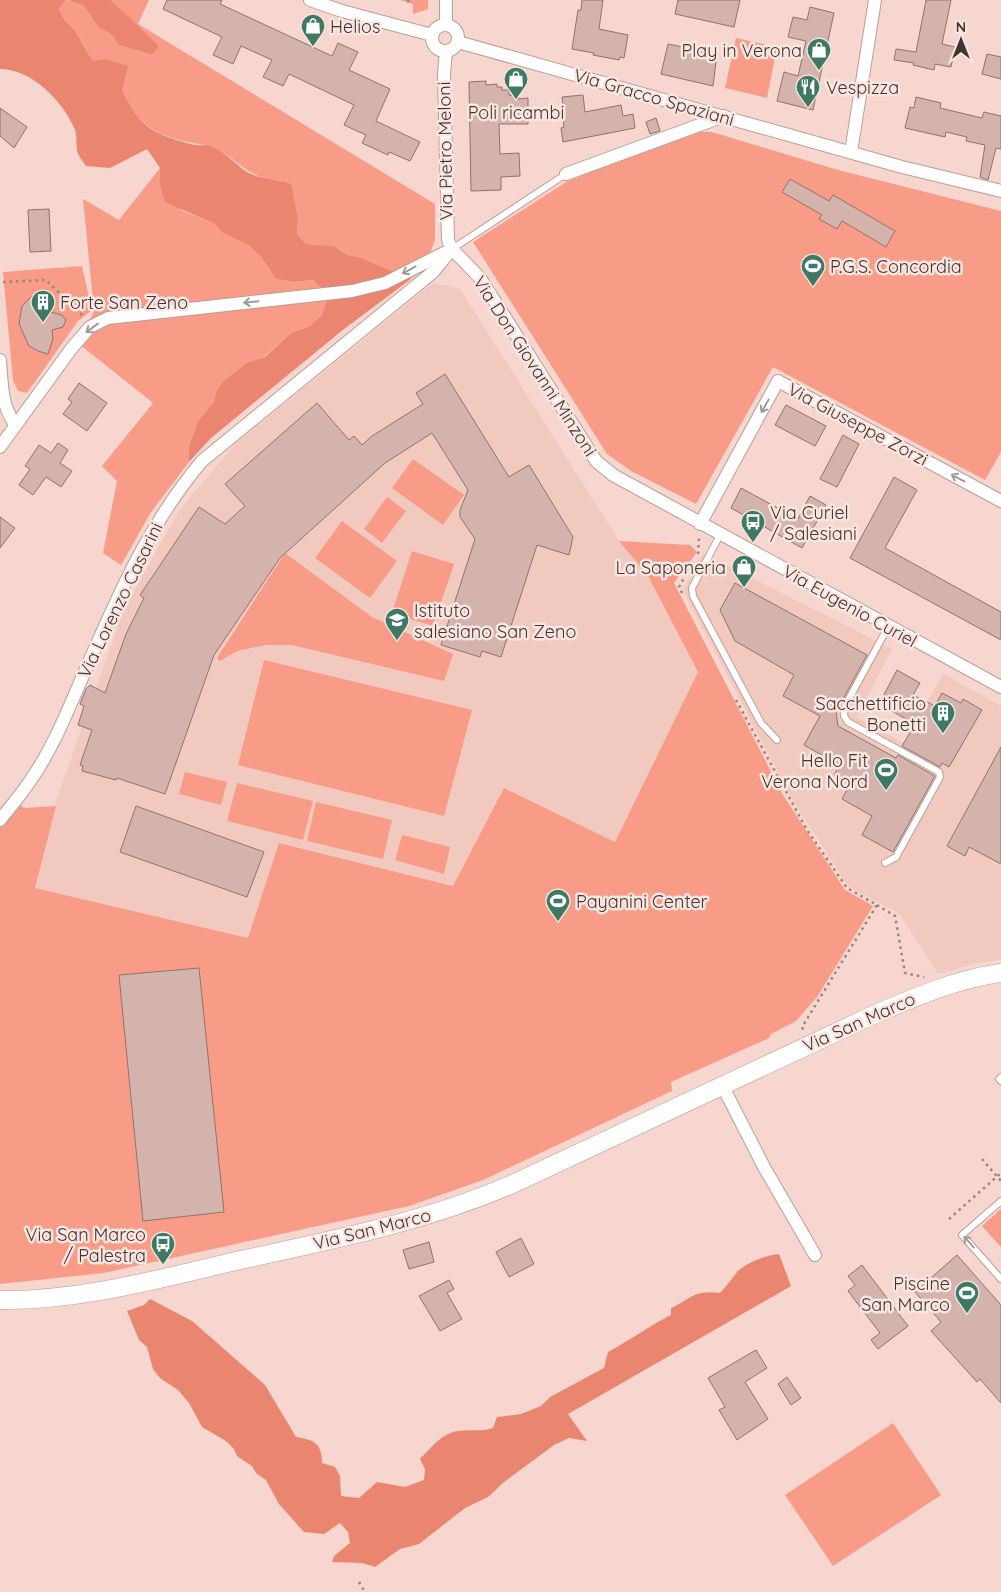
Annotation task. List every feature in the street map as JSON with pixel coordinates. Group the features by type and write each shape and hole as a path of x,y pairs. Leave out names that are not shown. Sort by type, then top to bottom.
{"main road":[{"name":"Via San Marco","path":"0,1300 39,1299 98,1291 341,1238 436,1213 491,1194 811,1042 924,993 979,977 1001,973"}],"street":[{"path":"310,0 432,36"},
{"path":"446,0 446,25"},
{"path":"851,152 873,0"},
{"path":"446,25 454,29 458,42 453,49 446,52 433,45 432,36 437,28 446,25"},
{"name":"Via Gracco Spaziani","path":"458,42 851,152 1001,191"},
{"name":"Via Pietro Meloni","path":"446,52 447,231 452,249"},
{"path":"566,174 724,116"},
{"path":"0,447 15,424 84,334 90,327 108,318 352,291 385,283 452,249"},
{"name":"Via Don Giovanni Minzoni","path":"452,249 480,278 596,461 613,475 700,524"},
{"name":"Via Lorenzo Casarini","path":"0,820 36,772 65,716 126,578 152,528 176,492 202,461 433,272 452,249"},
{"path":"0,360 4,401 8,414 15,424"},
{"name":"Via Giuseppe Zorzi","path":"700,524 778,381 1001,501"},
{"name":"Via Eugenio Curiel","path":"700,524 1001,687"},
{"path":"722,1085 764,1167 815,1255"}],"lane":[{"path":"452,249 566,174"},
{"path":"720,535 692,588 693,596 761,723 778,740"},
{"path":"885,863 896,857 940,777 939,772 848,722 844,716 845,706 888,627"},
{"path":"1001,1201 962,1235 1001,1279"}],"path":[{"path":"408,0 409,4"},
{"path":"3,282 46,280 84,317"},
{"path":"683,596 679,587 698,553 700,524"},
{"path":"733,694 760,747 807,830 847,888 895,916 905,973 927,978"},
{"path":"806,1034 802,1027 877,905"},
{"path":"982,1159 1001,1181"},
{"path":"949,1219 1001,1173"},
{"path":"359,1582 366,1592"}],"shaded area":[{"path":"0,0 66,0 59,9 63,18 77,34 93,61 106,59 128,66 122,90 135,113 150,128 169,138 195,145 211,146 223,152 252,175 291,184 298,219 297,234 306,244 334,246 348,255 359,257 411,279 344,329 211,438 189,462 189,446 198,421 214,402 216,392 223,382 248,362 265,357 291,333 310,326 322,315 329,296 313,280 294,282 276,279 261,257 248,245 221,232 215,224 165,202 160,185 160,168 147,149 110,168 86,166 77,151 75,130 63,108 45,89 24,74 0,69"},
{"path":"66,0 84,6 98,27 111,34 119,45 152,55 158,46 111,0 149,0 138,24 435,204 435,240 424,269 411,279 359,257 349,255 334,246 306,244 297,234 298,219 281,180 261,177 213,147 176,139 148,126 131,109 106,59 93,61 79,37 63,18 59,9"},
{"path":"67,0 111,0 159,46 152,55 119,45 111,34 98,27 84,6"},
{"path":"400,0 428,0 428,9 413,14 413,4"},
{"path":"736,38 777,47 767,98 725,88"},
{"name":"P.G.S. Concordia","path":"700,132 712,132 838,170 1001,211 1001,452 985,480 773,367 696,504 631,471 607,454 473,242 566,182 634,154"},
{"path":"160,168 160,185 181,210 215,224 221,232 248,245 261,257 276,279 294,282 313,280 330,296 322,315 310,326 291,333 264,357 248,362 216,392 214,402 198,421 189,446 189,462 151,512 121,565 103,553 117,481 102,466 153,403 79,344 94,311 83,199 119,220"},
{"path":"82,266 92,310 78,321 27,393 18,391 13,380 3,272"},
{"name":"Istituto salesiano San Zeno","path":"433,283 460,289 619,541 648,576 698,672 615,842 504,788 453,886 280,843 248,938 34,888 57,798 124,609 178,512 236,443"},
{"path":"413,459 464,495 443,525 392,488"},
{"path":"387,497 406,511 382,543 364,529"},
{"path":"342,521 397,561 370,598 315,558"},
{"name":"Payanini Center","path":"619,541 690,545 697,552 674,583 783,795 845,890 873,906 817,997 796,1021 771,1034 769,1038 671,1082 672,1091 483,1180 409,1206 104,1273 0,1284 0,828 19,804 24,808 56,806 35,888 248,938 279,843 453,886 504,788 615,842 698,672 648,576"},
{"path":"412,551 454,564 433,626 392,613"},
{"path":"285,553 372,617 453,654 444,681 292,645 266,645 237,651 220,661 217,658"},
{"path":"703,553 892,649 856,717 904,743 943,674 1001,706 1001,960 977,963 938,974 900,914 848,886 791,797 683,591"},
{"path":"264,660 472,710 444,816 238,765"},
{"path":"185,772 227,782 221,805 179,794"},
{"path":"237,783 313,801 303,840 227,821"},
{"path":"316,802 392,820 383,859 307,841"},
{"path":"402,835 450,847 444,874 395,860"},
{"path":"1001,1209 1001,1247 982,1226"},
{"path":"779,1254 791,1286 568,1414 587,1441 569,1438 554,1445 504,1482 488,1497 465,1508 419,1544 400,1549 375,1567 362,1563 332,1562 334,1556 350,1543 348,1532 340,1523 324,1534 304,1532 279,1504 266,1480 256,1473 252,1466 237,1456 234,1449 226,1441 202,1427 189,1403 178,1390 160,1378 153,1369 147,1347 139,1340 127,1311 144,1305 150,1299 192,1321 265,1385 296,1437 312,1441 319,1447 322,1463 335,1467 340,1476 341,1496 359,1498 377,1482 405,1487 424,1480 425,1469 420,1459 447,1435 458,1431 493,1428 497,1417 521,1414 541,1406 550,1397 604,1368 608,1352 671,1315 671,1308 698,1294 720,1293 742,1268 757,1260"},
{"path":"893,1423 941,1495 833,1566 785,1495"}],"building":[{"path":"167,0 222,0 220,4 332,56 338,43 358,52 349,70 390,89 376,121 420,142 410,161 389,152 388,155 362,143 366,135 344,125 354,105 289,74 283,86 263,77 272,60 241,46 233,64 213,55 222,37 163,9"},
{"path":"582,0 603,0 599,29 628,35 624,58 620,57 619,60 572,49 578,10 581,10"},
{"path":"678,0 740,0 734,27 675,14"},
{"path":"926,0 951,0 942,44 955,47 951,67 935,64 934,70 913,65 914,63 894,60 896,49 916,52"},
{"path":"810,7 834,13 813,110 777,101 784,72 798,76 806,41 788,37 793,17 807,20"},
{"path":"668,44 717,54 713,86 661,74"},
{"path":"987,54 1001,57 1001,79 982,74"},
{"path":"486,81 486,85 497,84 497,87 502,87 502,90 509,90 509,95 518,95 518,99 528,98 528,124 499,124 500,154 519,153 520,176 501,177 501,190 471,191 469,82"},
{"path":"583,95 585,112 621,105 623,116 633,114 635,128 563,142 561,128 564,127 563,118 565,118 562,97"},
{"path":"916,97 941,103 940,108 982,118 984,112 1001,116 1001,149 996,148 988,180 980,177 985,145 966,141 967,137 946,132 945,137 905,128 910,107 914,108"},
{"path":"0,108 27,127 14,148 0,136"},
{"path":"656,118 660,131 650,134 646,122"},
{"path":"790,179 829,201 833,195 895,231 886,247 842,221 837,229 819,219 822,215 782,192"},
{"path":"49,209 51,251 30,252 28,210"},
{"name":"Forte San Zeno","path":"42,291 50,305 50,312 62,315 66,320 63,327 52,330 53,339 48,354 29,346 19,324 22,306 33,295"},
{"path":"445,374 509,477 529,465 573,537 569,555 537,545 501,657 482,651 480,657 441,645 475,539 460,517 460,510 468,490 432,433 385,463 280,558 214,655 165,794 117,778 116,780 82,771 83,766 80,765 92,730 78,725 84,706 80,704 86,689 90,685 105,693 126,634 144,598 140,595 199,507 225,524 245,506 225,484 317,403 349,440 354,436 362,445 372,436 423,404 416,393"},
{"path":"79,383 107,403 87,431 63,414 72,402 68,399"},
{"path":"786,405 826,426 815,446 775,425"},
{"path":"843,435 859,444 837,487 820,479"},
{"path":"58,443 68,450 60,463 72,471 61,487 46,477 33,495 19,485 30,469 25,466 39,445 51,453"},
{"path":"894,477 917,490 885,548 1001,612 1001,640 850,558"},
{"path":"741,488 798,519 810,496 826,505 802,548 731,508"},
{"path":"0,517 15,528 0,548"},
{"path":"735,583 867,655 836,712 838,726 896,758 898,755 935,776 893,852 862,835 872,816 842,799 850,784 834,775 840,765 804,745 820,716 783,696 794,675 735,641 720,610"},
{"path":"897,670 920,683 913,695 935,706 942,693 961,703 963,699 982,710 949,767 942,763 940,767 902,746 915,724 879,704"},
{"path":"1001,747 1001,864 969,847 965,856 947,846"},
{"path":"136,806 264,852 247,897 120,852"},
{"path":"199,968 224,1212 143,1221 119,975"},
{"path":"521,1238 534,1264 509,1277 496,1252"},
{"path":"429,1242 434,1262 409,1269 403,1250"},
{"name":"Piscine San Marco","path":"957,1255 1001,1305 1001,1403 980,1379 977,1382 931,1331 941,1322 915,1292"},
{"path":"862,1265 908,1326 878,1349 871,1340 880,1333 848,1291 855,1285 848,1276"},
{"path":"449,1280 454,1289 447,1293 462,1319 440,1331 419,1296"},
{"path":"756,1350 767,1368 745,1382 768,1419 737,1440 719,1410 725,1407 708,1378"},
{"path":"787,1377 801,1398 791,1405 778,1384"}],"place":[{"name":"Helios","path":"313,47"},
{"name":"Play in Verona","path":"819,71"},
{"name":"Poli ricambi","path":"516,100"},
{"name":"Vespizza","path":"808,108"},
{"name":"P.G.S. Concordia","path":"813,287"},
{"name":"Forte San Zeno","path":"43,323"},
{"name":"Via Curiel / Salesiani","path":"753,543"},
{"name":"La Saponeria","path":"744,588"},
{"name":"Istituto salesiano San Zeno","path":"397,641"},
{"name":"Sacchettificio Bonetti","path":"943,734"},
{"name":"Hello Fit Verona Nord","path":"886,791"},
{"name":"Payanini Center","path":"558,922"},
{"name":"Via San Marco / Palestra","path":"163,1265"},
{"name":"Piscine San Marco","path":"967,1314"}]}
